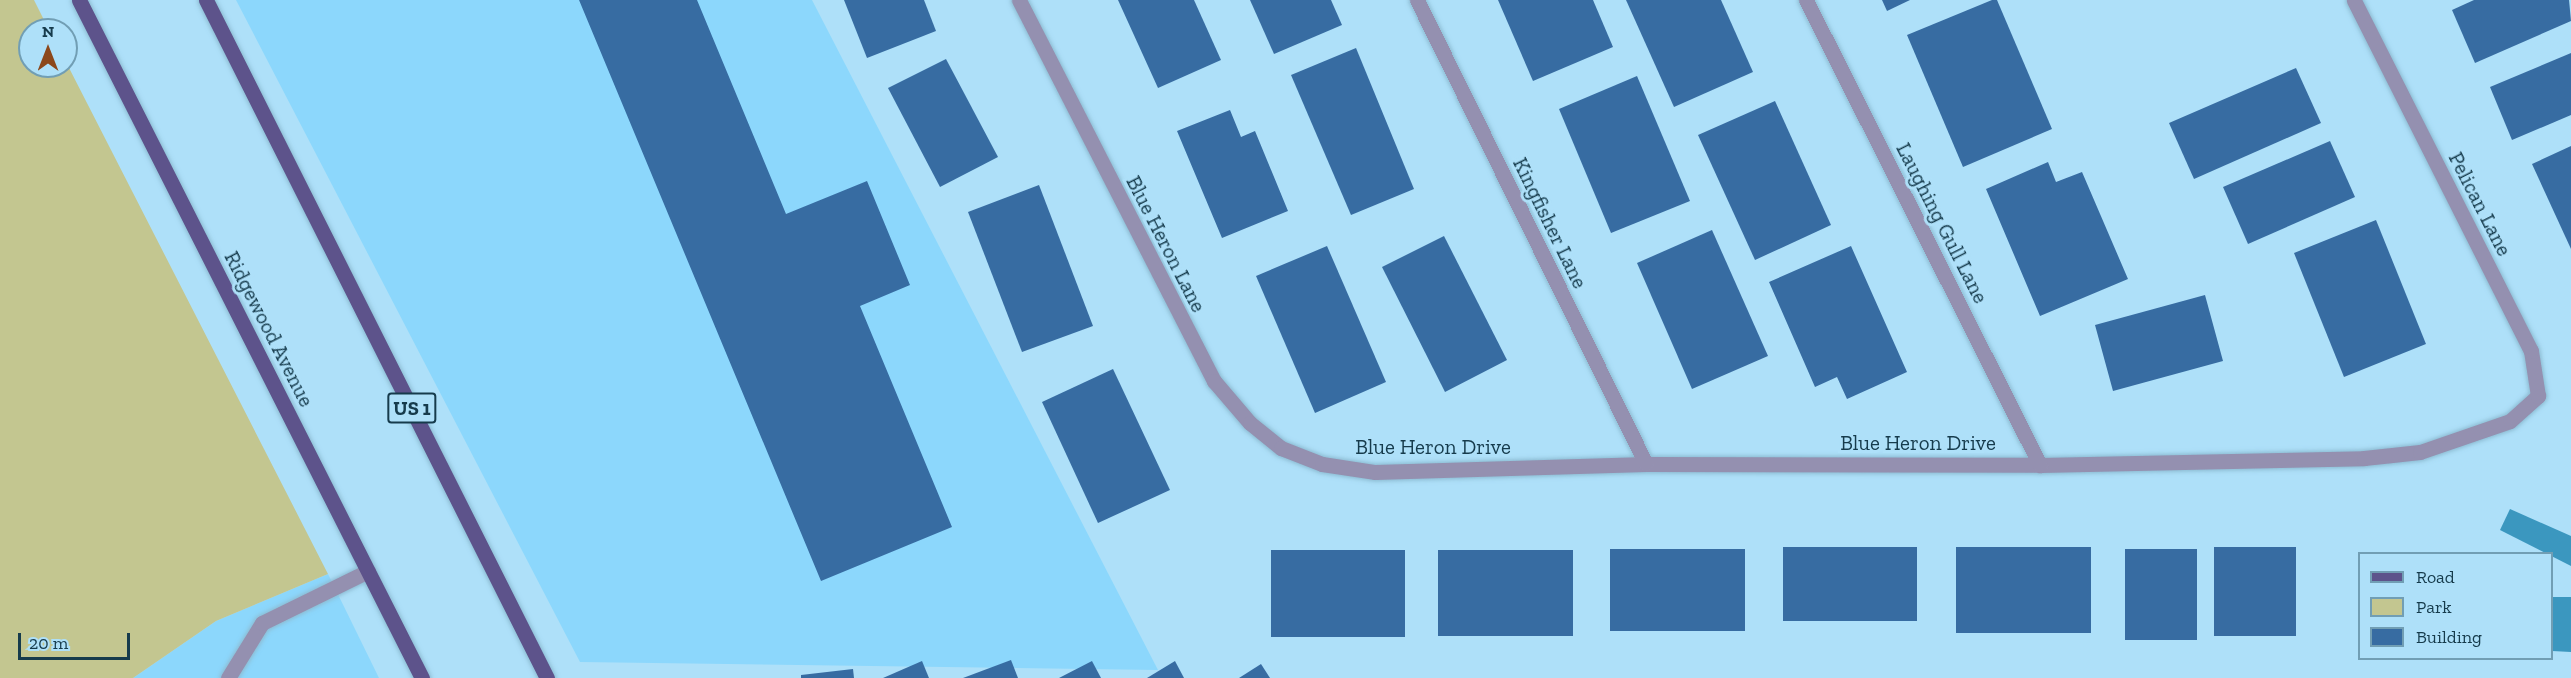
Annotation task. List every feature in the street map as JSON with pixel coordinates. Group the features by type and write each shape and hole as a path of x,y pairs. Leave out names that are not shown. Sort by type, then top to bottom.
{"main road":[{"name":"Ridgewood Avenue","path":"79,0 422,678"},
{"name":"US 1","path":"206,0 547,678"}],"street":[{"name":"Blue Heron Lane","path":"1019,0 1214,381 1250,423 1281,448 1322,464"},
{"name":"Kingfisher Lane","path":"1417,0 1646,464"},
{"name":"Laughing Gull Lane","path":"1806,0 2040,465"},
{"name":"Pelican Lane","path":"2354,0 2531,351 2538,396 2510,421"},
{"name":"Blue Heron Drive","path":"1322,464 1387,472 1646,464 2040,465 2364,458 2420,452 2510,421"},
{"path":"228,678 262,623 368,571"}],"shaded area":[{"path":"236,0 812,0 1158,670 580,662"},
{"path":"2510,509 2571,536 2571,566 2553,557 2553,552 2543,552 2500,530"},
{"path":"328,574 379,678 133,678 216,621"},
{"path":"2553,597 2571,597 2571,652 2553,651"}],"green space":[{"path":"0,0 34,0 43,18 18,18 18,78 74,78 328,574 216,621 133,678 0,678"}],"building":[{"path":"579,0 697,0 786,214 867,181 910,285 860,306 952,527 821,581"},
{"path":"844,0 924,0 936,31 867,58"},
{"path":"1118,0 1194,0 1221,60 1158,88"},
{"path":"1250,0 1331,0 1342,25 1274,54"},
{"path":"1498,0 1593,0 1613,47 1533,81"},
{"path":"1626,0 1721,0 1753,72 1674,107"},
{"path":"1882,0 1910,0 1887,11"},
{"path":"1992,0 1997,0 2052,129 1963,167 1907,35"},
{"path":"2474,0 2569,0 2571,21 2475,63 2452,10"},
{"path":"1356,48 1414,189 1351,215 1291,75"},
{"path":"2571,53 2571,115 2512,140 2490,87"},
{"path":"946,59 998,157 940,187 888,88"},
{"path":"2296,68 2321,123 2194,179 2169,123"},
{"path":"1637,76 1690,201 1611,233 1559,109"},
{"path":"1775,101 1831,225 1755,260 1698,135"},
{"path":"1230,110 1241,137 1255,131 1288,211 1222,238 1177,131"},
{"path":"2330,141 2355,197 2248,244 2223,187"},
{"path":"2571,146 2571,249 2532,164"},
{"path":"2048,162 2056,182 2082,172 2128,279 2040,316 1986,189"},
{"path":"1039,185 1093,326 1022,352 968,212"},
{"path":"2376,220 2426,344 2344,377 2294,253"},
{"path":"1712,230 1768,356 1692,389 1637,263"},
{"path":"1444,236 1507,360 1445,392 1382,267"},
{"path":"1327,246 1386,382 1315,413 1256,276"},
{"path":"1851,246 1907,372 1847,399 1837,377 1815,387 1769,282"},
{"path":"2205,295 2223,361 2113,391 2095,325"},
{"path":"1113,369 1170,490 1098,523 1042,402"},
{"path":"1783,547 1917,547 1917,621 1783,621"},
{"path":"1956,547 2091,547 2091,633 1956,633"},
{"path":"2214,547 2296,547 2296,636 2214,636"},
{"path":"1610,549 1745,549 1745,631 1610,631"},
{"path":"2125,549 2197,549 2197,640 2125,640"},
{"path":"1271,550 1405,550 1405,637 1271,637"},
{"path":"1438,550 1573,550 1573,636 1438,636"},
{"path":"1011,660 1018,678 963,678"},
{"path":"922,661 929,678 883,678"},
{"path":"1092,661 1101,678 1059,678"},
{"path":"1175,661 1184,678 1147,678"},
{"path":"1261,664 1270,678 1239,678"},
{"path":"853,669 854,678 801,678 801,675"}]}
